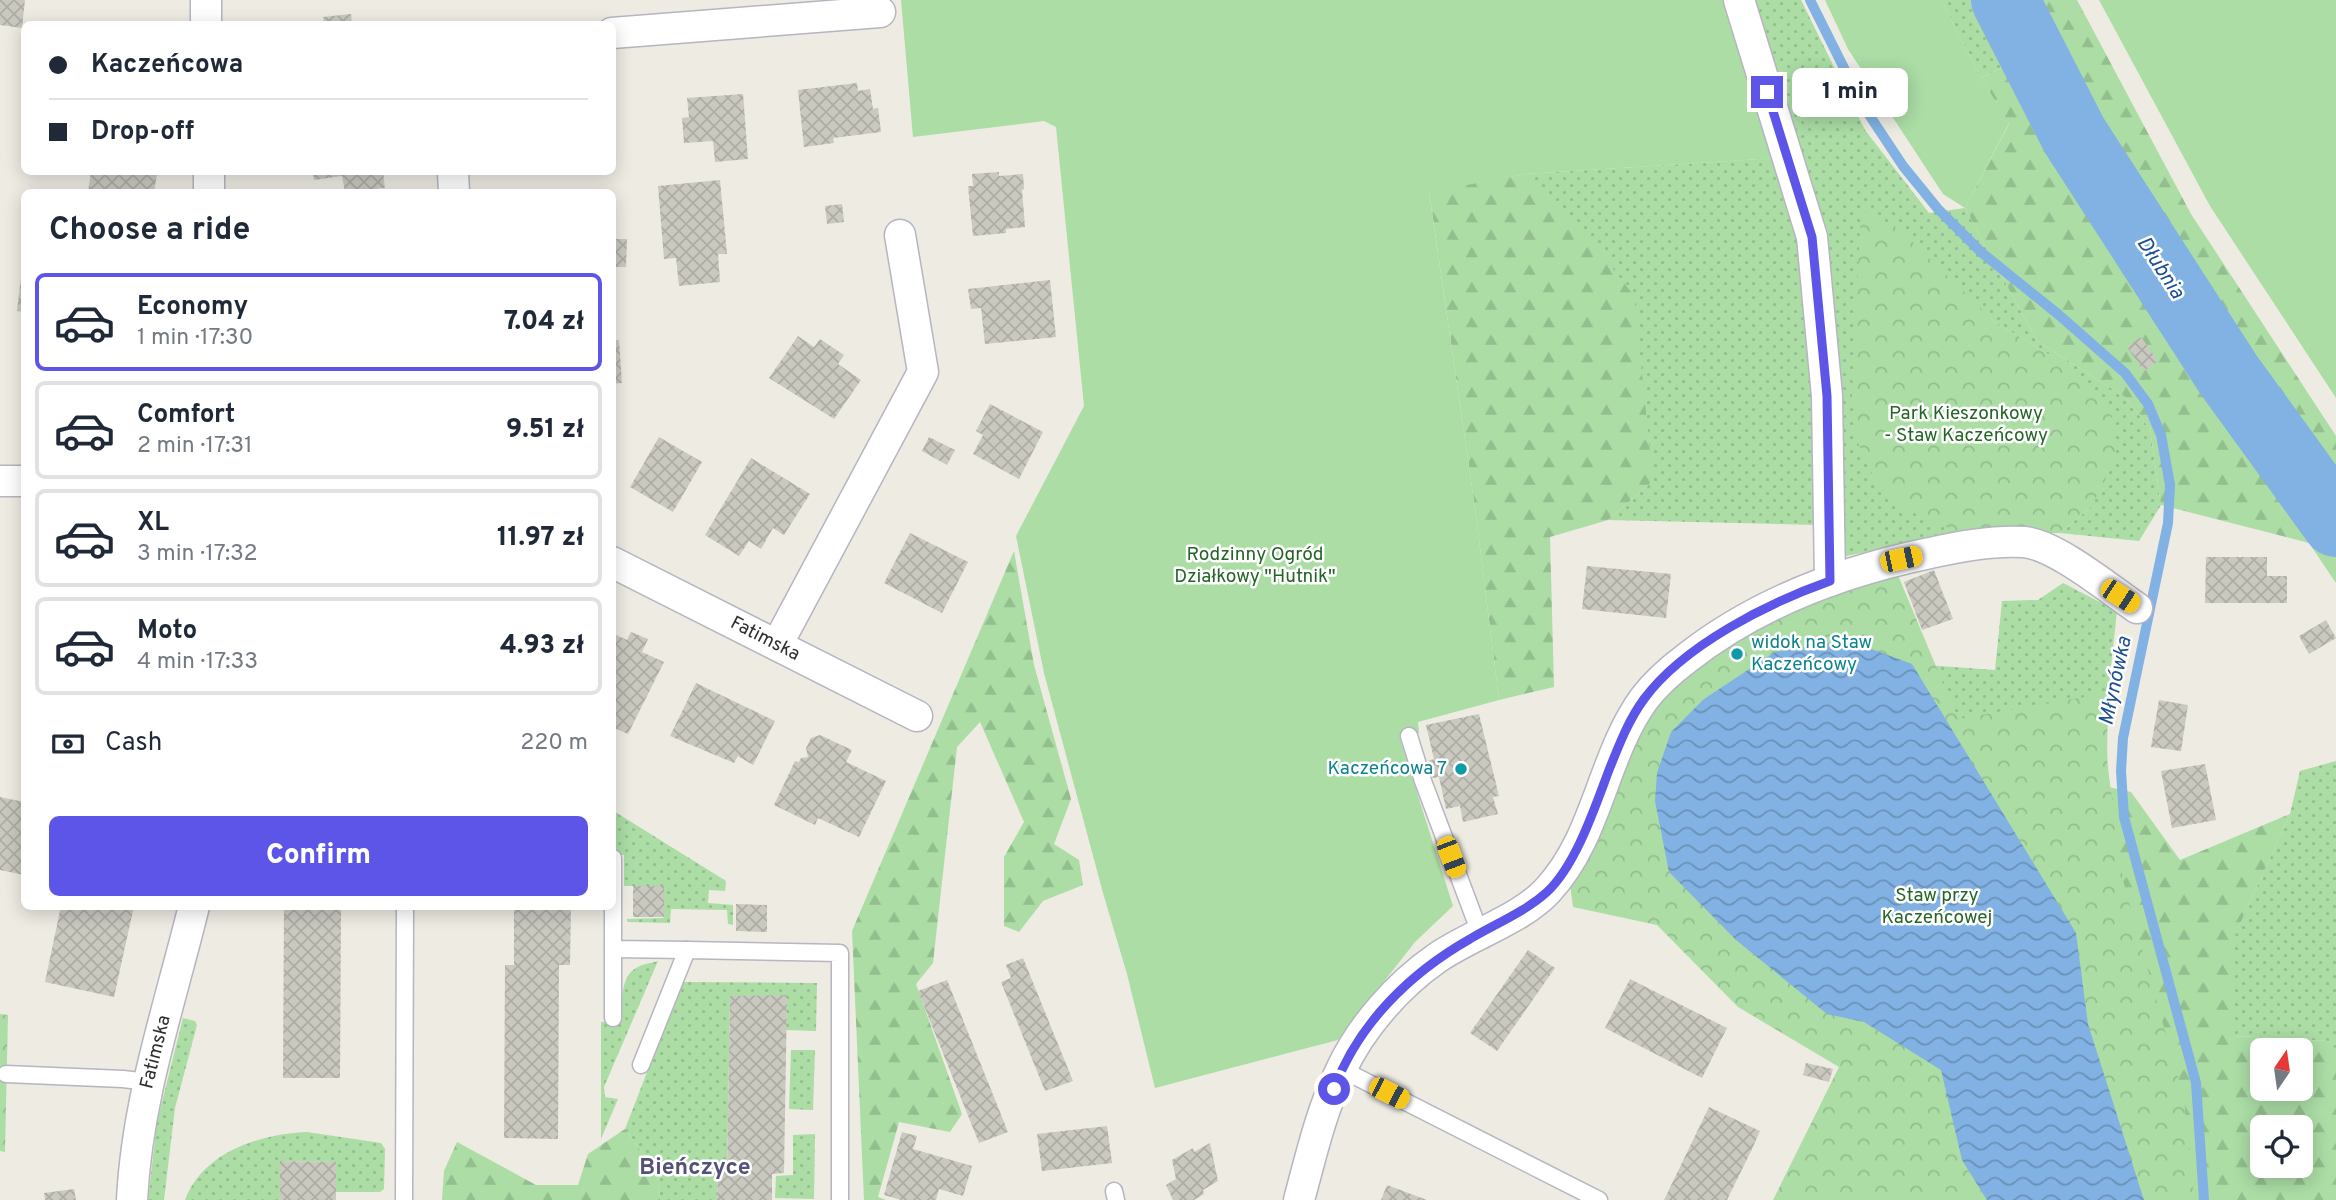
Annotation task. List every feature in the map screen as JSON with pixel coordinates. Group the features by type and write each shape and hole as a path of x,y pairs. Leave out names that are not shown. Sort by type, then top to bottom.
{"street":[{"path":"206,0 206,21"},
{"path":"1739,0 1812,237 1827,396 1830,581"},
{"path":"616,33 880,12"},
{"path":"777,645 923,372 900,235"},
{"path":"0,481 21,481"},
{"path":"1299,1200 1319,1128 1341,1069 1363,1032 1401,988 1437,958 1515,915 1547,892 1565,868 1590,821 1622,736 1633,716 1655,686 1711,639 1744,618 1830,581 1881,563 1959,547 2025,542 2057,553 2137,607"},
{"name":"Fatimska","path":"616,564 917,716"},
{"name":"Fatimska","path":"132,1200 137,1138 148,1082 193,910"}],"lane":[{"path":"1409,736 1480,933"},
{"path":"404,1200 405,910"},
{"path":"613,910 613,1018"},
{"path":"613,949 840,953 840,1200"},
{"path":"641,1065 687,950"},
{"path":"1341,1069 1599,1200"},
{"path":"6,1074 148,1082"}],"green space":[{"name":"Rodzinny Ogród Działkowy \"Hutnik\"","path":"901,0 1727,0 1776,158 1526,174 1429,192 1476,515 1499,700 1418,722 1419,733 1400,739 1453,906 1415,942 1338,1040 1155,1088 1127,974 1044,673 1016,536 1084,406 1056,127 1044,121 913,137"},
{"path":"1754,0 1801,0 1865,130 1929,213 1965,208 2037,341 2125,397 2150,429 2161,505 2139,541 2060,533 2091,507 2056,359 1995,322 1953,283 1969,533 1846,556 1827,230 1801,159"},
{"path":"1825,0 1941,0 1981,78 2009,123 1965,208 1943,194 1848,49"},
{"path":"1941,0 1996,0 2013,62 1981,78"},
{"path":"1996,0 2077,0 2191,214 2336,436 2336,583 2309,543 2161,505 2150,429 2125,397 2037,341 1965,208 2009,124 1981,78 2013,62"},
{"path":"2099,0 2336,0 2336,398 2210,206"},
{"path":"1776,158 1804,243 1817,525 1608,520 1653,481 1526,174"},
{"path":"1526,174 1591,240 1634,296 1653,481 1608,520 1550,537 1554,687 1499,700 1476,515 1429,191"},
{"name":"Park Kieszonkowy - Staw Kaczeńcowy","path":"1861,210 1899,229 1995,322 2056,359 2101,397 2116,426 2114,463 2091,507 2060,533 1969,533 1935,524 1899,505 1874,478 1855,436 1852,394"},
{"path":"1014,551 1034,665 1071,799 1054,844 1079,860 1083,885 1043,901 1019,932 1004,926 1004,857 1024,822 980,722 957,747 933,963 916,984 962,1114 950,1132 899,1122 878,1197 886,1200 864,1200 852,931"},
{"name":"Staw przy Kaczeńcowej","path":"1895,568 1958,719 2108,693 2107,762 2123,880 2184,1099 2194,1200 1773,1200 1839,1067 1738,1007 1657,925 1573,907 1569,877 1642,718 1689,670 1752,624"},
{"path":"2063,583 2117,611 2108,699 2107,743 2119,958 1912,664 1995,670 2002,601 2038,600"},
{"path":"2336,761 2336,1050 2329,1041 2314,1040 2314,1038 2235,1036 2235,935 2290,814 2300,771"},
{"path":"2086,782 2131,792 2180,860 2290,814 2235,935 2235,1036 2273,1038 2250,1038 2250,1101 2314,1101 2314,1040 2329,1041 2336,1050 2336,1200 2144,1200"},
{"path":"616,812 726,881 725,891 709,890 708,903 733,905 733,925 728,924 727,910 671,909 670,923 628,922 627,919 664,918 664,886 624,886 624,855 616,855"},
{"path":"658,961 604,1087 605,1097 618,1099 601,1139 601,1022 622,1022 623,993 627,978 638,967"},
{"path":"682,982 817,983 816,1031 786,1030 787,996 730,996 727,1173 718,1174 717,1200 660,1200 657,1173 625,1129"},
{"path":"0,1014 8,1015 5,1152 0,1151"},
{"path":"183,1018 195,1021 197,1025 175,1108 164,1200 148,1200 157,1122"},
{"path":"791,1050 815,1050 813,1110 789,1109"},
{"path":"625,1129 657,1173 660,1200 442,1200 444,1171 457,1142 536,1185 578,1185 588,1154"},
{"path":"307,1132 381,1143 385,1149 384,1189 380,1192 336,1192 336,1162 280,1161 280,1200 185,1200 193,1183 205,1169 235,1149 271,1137"},
{"path":"815,1134 814,1199 775,1198 776,1176 793,1175 793,1135"}],"water":[{"path":"1847,640 1912,664 2076,933 2088,1024 2144,1200 1987,1200 1962,1160 1941,1070 1864,1022 1827,1014 1736,940 1669,872 1655,801 1657,773 1671,732 1704,699 1775,652"}],"building":[{"path":"0,0 25,0 21,28 0,25"},
{"path":"351,14 352,21 324,21 323,17"},
{"path":"857,83 858,91 870,89 873,109 878,108 881,132 833,138 834,143 804,147 798,90"},
{"path":"743,94 748,159 715,162 713,141 684,143 682,118 689,117 687,98"},
{"path":"999,172 999,176 1023,174 1025,227 1006,229 1006,233 973,236 968,186 973,186 972,174"},
{"path":"91,175 157,175 154,189 88,189"},
{"path":"313,175 383,175 385,188 344,189 342,176 314,180"},
{"path":"720,180 727,254 718,254 720,282 679,286 676,258 664,259 658,186"},
{"path":"842,204 844,222 827,224 825,206"},
{"path":"616,239 627,239 626,267 616,267"},
{"path":"21,278 21,312 17,311"},
{"path":"1050,280 1056,337 985,344 981,308 971,309 968,289"},
{"path":"798,336 814,347 820,339 844,355 838,364 861,380 834,419 769,378"},
{"path":"2141,337 2158,361 2144,371 2127,347"},
{"path":"616,340 619,340 622,383 616,384"},
{"path":"990,404 1043,432 1019,479 973,454 983,435 976,431"},
{"path":"659,437 702,462 673,512 630,487"},
{"path":"929,437 955,450 947,465 922,451"},
{"path":"751,458 810,494 784,535 773,528 761,549 749,541 739,556 705,535"},
{"path":"910,533 968,562 942,613 884,583"},
{"path":"2206,557 2267,557 2267,576 2287,576 2287,603 2205,603"},
{"path":"1587,566 1671,574 1666,618 1582,609"},
{"path":"1934,570 1953,619 1922,630 1904,582"},
{"path":"2326,620 2336,638 2309,654 2299,636"},
{"path":"631,632 648,639 642,652 664,662 628,734 616,729 616,635 627,640"},
{"path":"696,683 775,721 753,765 738,756 734,763 670,736"},
{"path":"2159,700 2188,705 2181,751 2151,747"},
{"name":"Kaczeńcowa 7","path":"1479,714 1499,796 1493,797 1498,814 1463,822 1460,806 1446,809 1439,777 1432,778 1428,761 1434,759 1426,725"},
{"path":"820,735 852,750 846,762 886,781 859,837 818,818 815,825 774,805 795,761 799,762 801,758 808,757 806,748 811,738"},
{"path":"2205,764 2216,820 2172,828 2161,771"},
{"path":"0,797 21,801 21,874 0,870"},
{"path":"633,886 664,886 664,917 633,917"},
{"path":"736,904 767,905 767,932 736,931"},
{"path":"60,910 133,910 114,997 45,982"},
{"path":"284,910 341,910 340,1078 283,1078"},
{"path":"514,910 571,910 570,965 559,965 558,1139 504,1138 505,965 514,965"},
{"path":"1528,950 1555,968 1497,1051 1470,1033"},
{"path":"1023,958 1073,1081 1045,1091 1001,982 1011,978 1006,965"},
{"path":"1630,979 1727,1028 1702,1078 1605,1028"},
{"path":"947,980 1008,1132 979,1143 918,991"},
{"path":"787,995 784,1173 772,1174 772,1200 717,1200 718,1173 727,1173 730,996"},
{"path":"1806,1063 1833,1069 1829,1082 1803,1075"},
{"path":"1709,1107 1760,1131 1752,1149 1727,1200 1664,1200"},
{"path":"1107,1126 1112,1163 1042,1171 1037,1134"},
{"path":"902,1132 917,1136 913,1149 972,1166 963,1196 939,1189 936,1200 901,1200 884,1195"},
{"path":"1210,1143 1218,1181 1203,1190 1204,1194 1194,1200 1173,1200 1166,1185 1176,1179 1172,1160 1193,1148 1194,1152"},
{"path":"280,1161 336,1162 336,1200 280,1200"},
{"path":"1387,1185 1427,1200 1381,1200"},
{"path":"74,1189 76,1200 45,1200 44,1193"}],"waterway":[{"name":"Młynówka","path":"1810,0 1862,104 1903,166 1938,209 1981,252 2125,373 2148,404 2161,435 2170,485 2168,523 2123,738 2121,771 2124,817 2196,1083 2204,1200"},
{"name":"Dłubnia","path":"2005,0 2074,135 2228,374 2336,523"}],"place":[{"name":"widok na Staw Kaczeńcowy","path":"1737,654"},
{"name":"Kaczeńcowa 7","path":"1461,769"}],"district":[{"name":"Bieńczyce","path":"695,1168"}],"route":[{"path":"1334,1089 1341,1069 1363,1032 1401,988 1437,958 1515,915 1547,892 1565,868 1590,821 1622,736 1655,686 1711,639 1744,618 1830,581 1827,396 1812,237 1767,92"}]}
